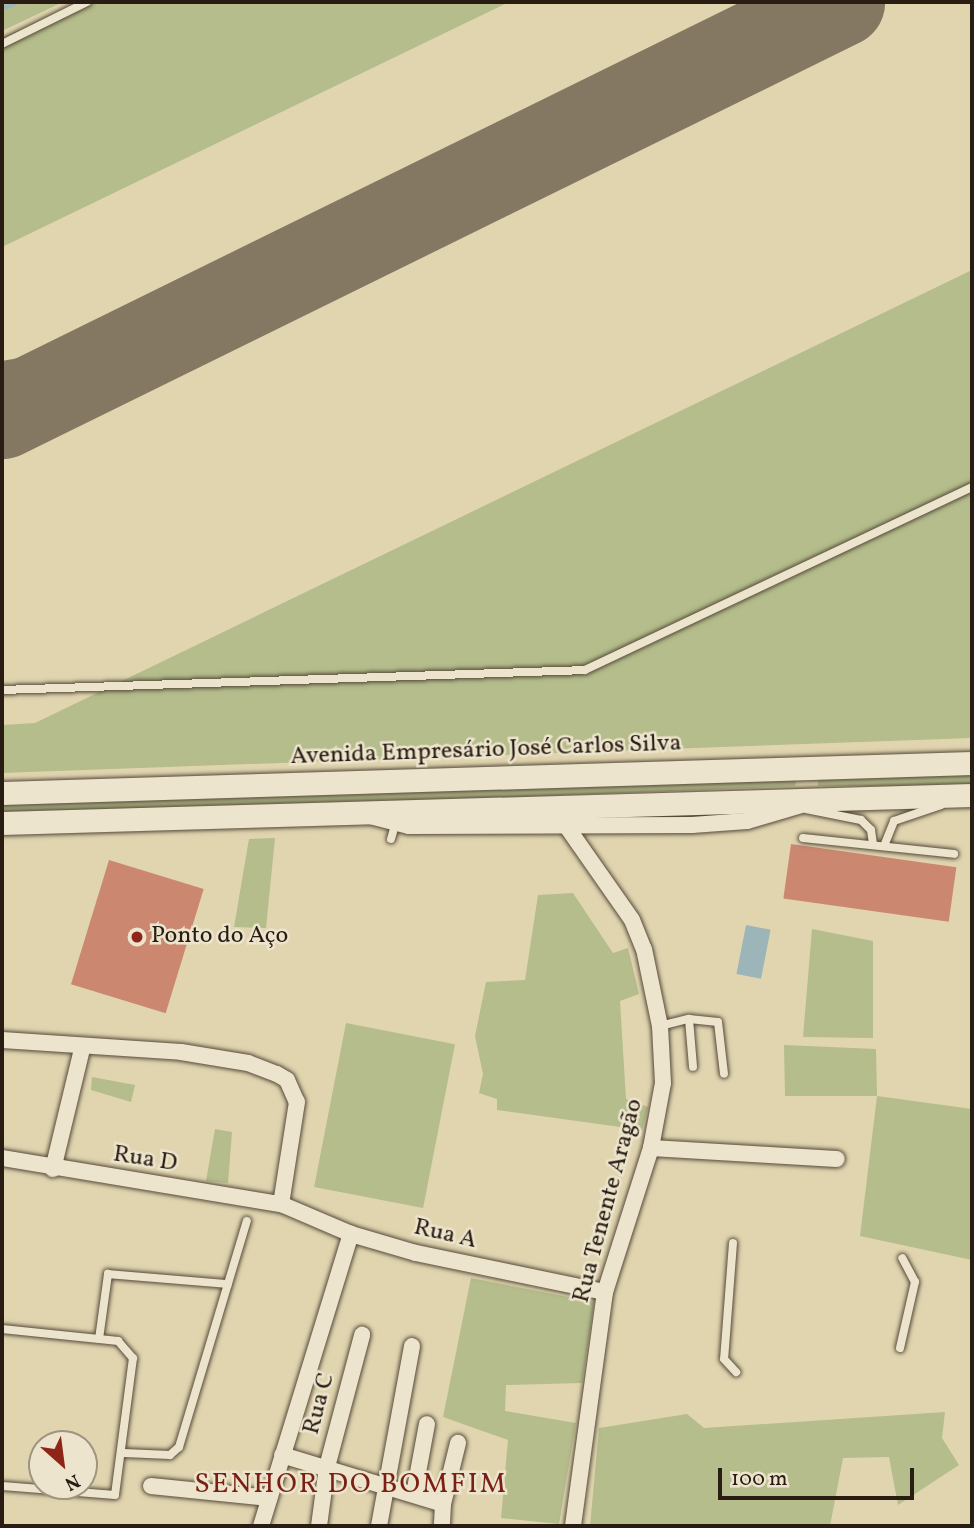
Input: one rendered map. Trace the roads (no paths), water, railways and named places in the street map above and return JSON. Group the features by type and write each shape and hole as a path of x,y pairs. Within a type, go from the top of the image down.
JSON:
{"main road":[{"name":"Avenida Empresário José Carlos Silva","path":"2,793 972,763"},
{"path":"806,802 808,768"},
{"path":"2,823 365,813 649,815 806,802 971,795"}],"street":[{"path":"365,813 393,832 567,827 649,815"},
{"name":"Rua Tenente Aragão","path":"567,827 632,920 644,949 660,1026 663,1083 651,1148 605,1292 573,1526"},
{"path":"2,1040 82,1049 181,1052 248,1063 277,1074 293,1089 297,1102 281,1204"},
{"path":"53,1169 82,1049"},
{"path":"651,1148 837,1159"},
{"name":"Rua D","path":"2,1158 53,1169 281,1204"},
{"name":"Rua A","path":"281,1204 351,1234 605,1292"},
{"path":"261,1526 351,1234"},
{"name":"Rua C","path":"319,1526 327,1467 362,1335"},
{"path":"379,1526 384,1484 412,1346"},
{"path":"414,1494 428,1424"},
{"path":"442,1526 443,1504 458,1443"},
{"path":"282,1455 443,1504"},
{"path":"151,1486 269,1498"}],"lane":[{"path":"2,44 87,2"},
{"path":"2,690 585,670 972,487"},
{"path":"884,846 894,821 971,795"},
{"path":"806,802 861,820 871,830 873,845"},
{"path":"803,838 954,854"},
{"path":"660,1026 689,1018 720,1024 724,1074"},
{"path":"689,1018 694,1067"},
{"path":"124,1453 170,1455 179,1447 247,1221"},
{"path":"733,1243 724,1359 736,1372"},
{"path":"900,1348 915,1282 902,1258"},
{"path":"99,1339 108,1274 228,1284"},
{"path":"2,1329 125,1343 133,1358 119,1490 110,1497 2,1486"}],"water":[{"path":"746,925 771,930 761,979 736,974"}],"waterway":[{"path":"2,9 18,2"}],"place":[{"name":"Ponto do Aço","path":"137,937"}],"district":[{"name":"SENHOR DO BOMFIM","path":"351,1485"}]}
